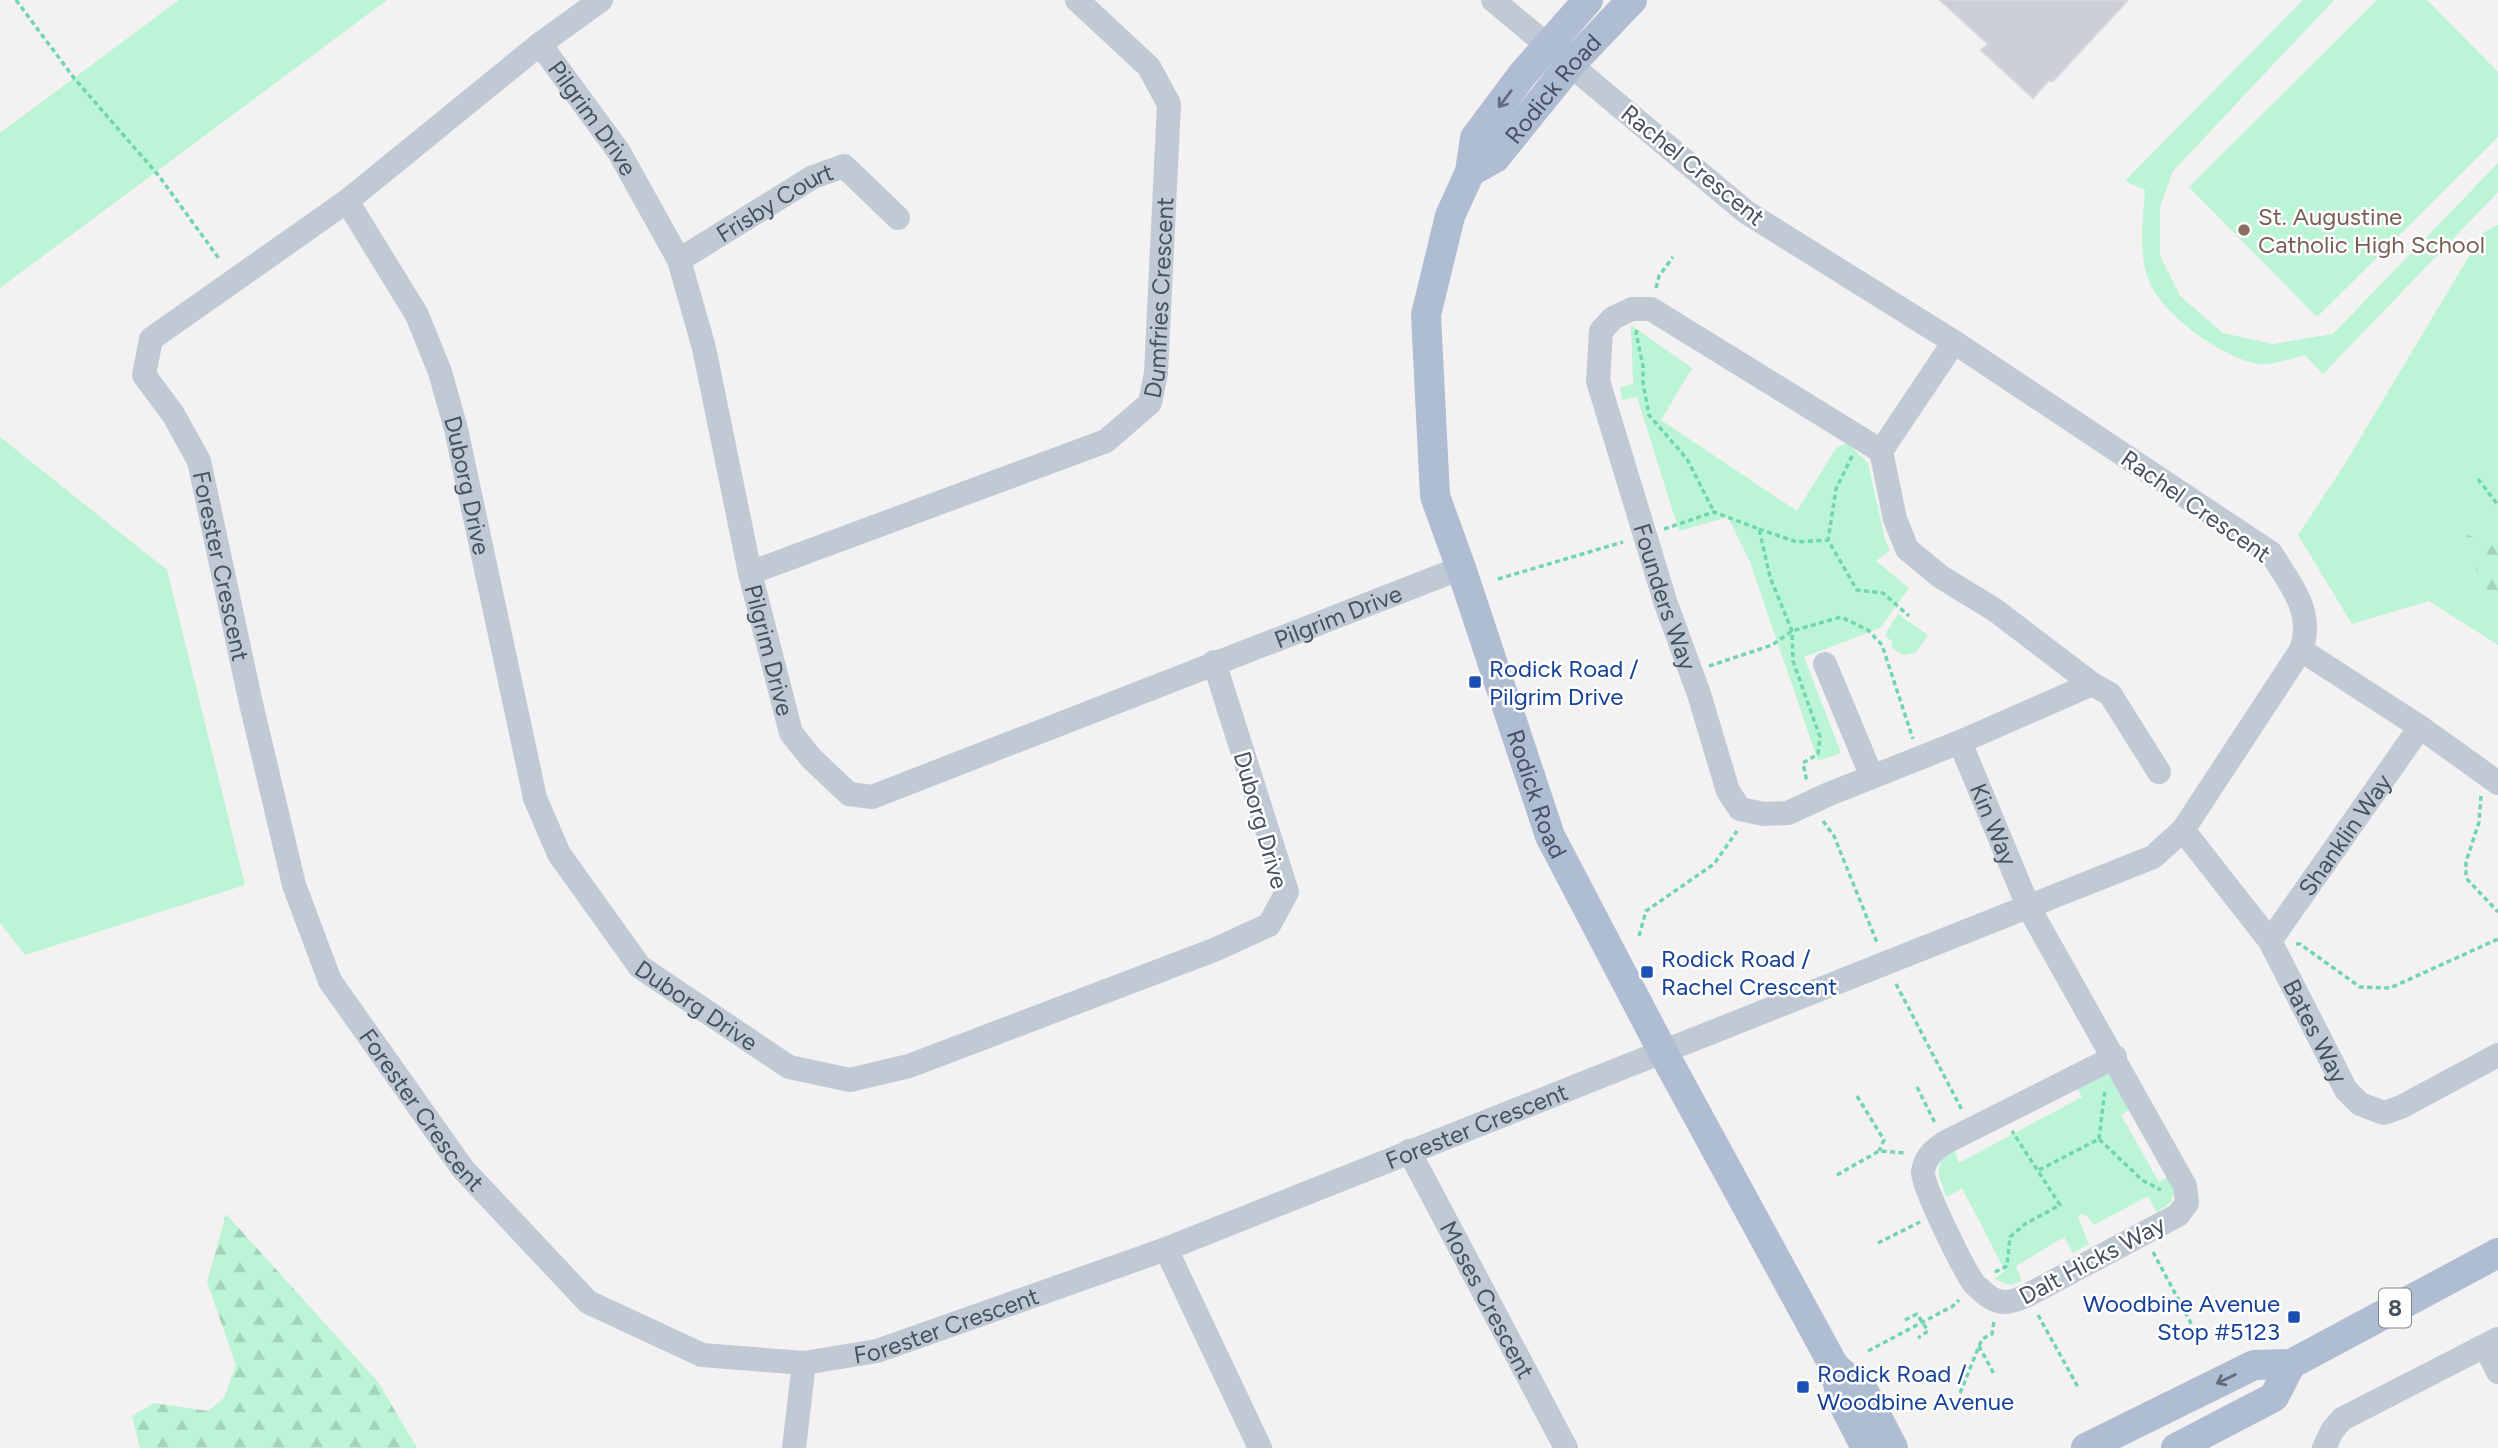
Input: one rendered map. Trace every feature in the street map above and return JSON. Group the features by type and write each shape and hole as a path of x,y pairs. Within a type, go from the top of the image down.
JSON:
{"main road":[{"name":"Rodick Road","path":"1588,0 1559,55 1494,158 1469,172 1450,216 1426,315 1435,496 1550,836 1663,1052 1834,1366 1842,1402 1866,1448"},
{"name":"Rodick Road","path":"1559,55 1632,0"},
{"name":"8","path":"2087,1448 2255,1366 2291,1364 2498,1253"},
{"path":"2176,1448 2274,1397 2291,1364"},
{"name":"Rodick Road","path":"1834,1366 1864,1392 1893,1448"}],"street":[{"name":"Forester Crescent","path":"601,0 540,44 346,201 151,339 144,375 173,414 199,461 250,699 294,885 330,981 463,1169 589,1302 702,1355 804,1363 877,1351 1166,1249 1663,1052"},
{"name":"Dumfries Crescent","path":"750,573 1106,441 1150,404 1156,373 1169,104 1149,67 1077,0"},
{"name":"Rachel Crescent","path":"1493,0 1746,212 1954,342 2271,552 2303,606 2306,635 2301,650 2183,830 2153,857 1663,1052"},
{"name":"Pilgrim Drive","path":"540,44 619,152 679,260 704,348 750,573 790,733 811,758 849,794 872,797 1461,568"},
{"name":"Frisby Court","path":"679,260 813,177 844,166 898,218"},
{"name":"Duborg Drive","path":"346,201 417,315 440,372 456,429 536,798 559,854 640,967 789,1067 850,1080 909,1066 1214,950 1269,925 1287,892 1214,663"},
{"name":"Founders Way","path":"1649,309 1632,309 1613,318 1601,331 1598,381 1666,604 1699,694 1728,791 1740,809 1750,812"},
{"path":"1649,309 1666,317 1873,447 1900,536 1908,549 1941,577 1995,610 2092,684 2110,694 2159,772"},
{"path":"1873,447 1954,342"},
{"path":"2301,650 2420,727 2490,777"},
{"path":"1825,664 1872,777"},
{"path":"1750,812 1788,813 2092,684"},
{"name":"Shanklin Way","path":"2270,941 2420,727"},
{"name":"Kin Way","path":"1960,742 2028,906"},
{"name":"Bates Way","path":"2183,830 2270,941 2346,1090 2360,1104 2384,1113 2401,1107 2498,1055"},
{"name":"Dalt Hicks Way","path":"1937,1148 1922,1174 1929,1197 1974,1284 1998,1301 2012,1303 2028,1295 2178,1215 2187,1203 2185,1185 2111,1059 2028,906"},
{"path":"1937,1148 2111,1059"},
{"name":"Moses Crescent","path":"1409,1151 1566,1448"},
{"path":"1166,1249 1260,1448"},
{"path":"2324,1448 2332,1431 2342,1419 2491,1343 2498,1372"},
{"path":"794,1448 804,1363"}],"path":[{"path":"16,0 74,78 159,176 220,260"},
{"path":"1672,257 1659,276 1649,309 1636,333 1643,366 1648,415 1687,460 1714,512"},
{"path":"1873,447 1850,459 1836,489 1828,540 1857,590 1883,593 1909,616"},
{"path":"2478,479 2498,505"},
{"path":"1759,529 1797,542 1828,540"},
{"path":"1792,631 1793,660 1820,737 1818,754 1803,763 1812,802 1834,836 1885,963 1971,1129"},
{"path":"2490,777 2466,862 2466,878 2498,912"},
{"path":"1639,936 1646,911 1714,864 1750,812"},
{"path":"2270,941 2300,944 2360,987 2390,988 2498,939"},
{"path":"2099,1139 2111,1059"},
{"path":"1838,1175 1879,1151 1937,1148 1917,1087"},
{"path":"1857,1096 1884,1140 1879,1151"},
{"path":"1868,1351 1953,1306 1974,1284 2007,1266 2010,1237 2025,1224 2060,1205 2016,1138 2003,1113"},
{"path":"2039,1170 2099,1139"},
{"path":"2099,1139 2142,1180 2187,1203"},
{"path":"1878,1243 1938,1213"},
{"path":"2143,1233 2193,1327"},
{"path":"2028,1295 2078,1387"},
{"path":"1960,1393 1982,1339 1992,1334 1998,1301"},
{"path":"1905,1320 1917,1314 1923,1322 1928,1332 1918,1338"},
{"path":"1979,1346 1994,1374"}],"green space":[{"path":"179,0 387,0 0,288 0,133"},
{"path":"2303,0 2334,0 2173,171 2160,207 2160,256 2180,296 2223,333 2273,344 2333,334 2498,163 2498,192 2323,374 2305,355 2266,364 2239,358 2208,342 2179,320 2156,294 2143,260 2145,190 2125,181"},
{"path":"2377,0 2427,0 2498,72 2498,137 2317,317 2189,187"},
{"path":"2498,225 2498,645 2429,601 2352,624 2298,535 2343,467 2483,233"},
{"path":"1631,325 1692,368 1661,420 1797,511 1836,448 1847,443 1868,463 1885,540 1890,550 1876,561 1909,588 1880,628 1804,657 1841,753 1818,761 1750,562 1728,517 1679,531 1637,397 1622,400 1620,387 1633,384"},
{"path":"0,437 167,570 245,885 25,955 0,923"},
{"path":"2462,532 2498,548 2498,609 2483,586"},
{"path":"1898,614 1928,635 1915,653 1903,655 1892,648 1892,642 1885,635"},
{"path":"2113,1067 2136,1106 2121,1115 2159,1182 2174,1173 2176,1184 2171,1202 2157,1212 2148,1196 2094,1225 2087,1216 2081,1214 2078,1218 2089,1244 2073,1253 2064,1237 2016,1266 2022,1281 2010,1285 1994,1279 2005,1271 1962,1188 1947,1197 1939,1176 1940,1164 1954,1148 1959,1163 2082,1097 2074,1082"},
{"path":"226,1214 378,1382 417,1448 140,1448 132,1416 154,1403 208,1411 224,1398 236,1365 207,1282"}],"building":[{"path":"1940,0 2128,0 2053,81 2048,81 2033,98 1981,50 1988,44"}],"place":[{"name":"St. Augustine Catholic High School","path":"2244,230"},
{"name":"Rodick Road / Pilgrim Drive","path":"1475,682"},
{"name":"Rodick Road / Rachel Crescent","path":"1647,972"},
{"name":"Woodbine Avenue Stop #5123","path":"2294,1317"},
{"name":"Rodick Road / Woodbine Avenue","path":"1803,1387"}]}
